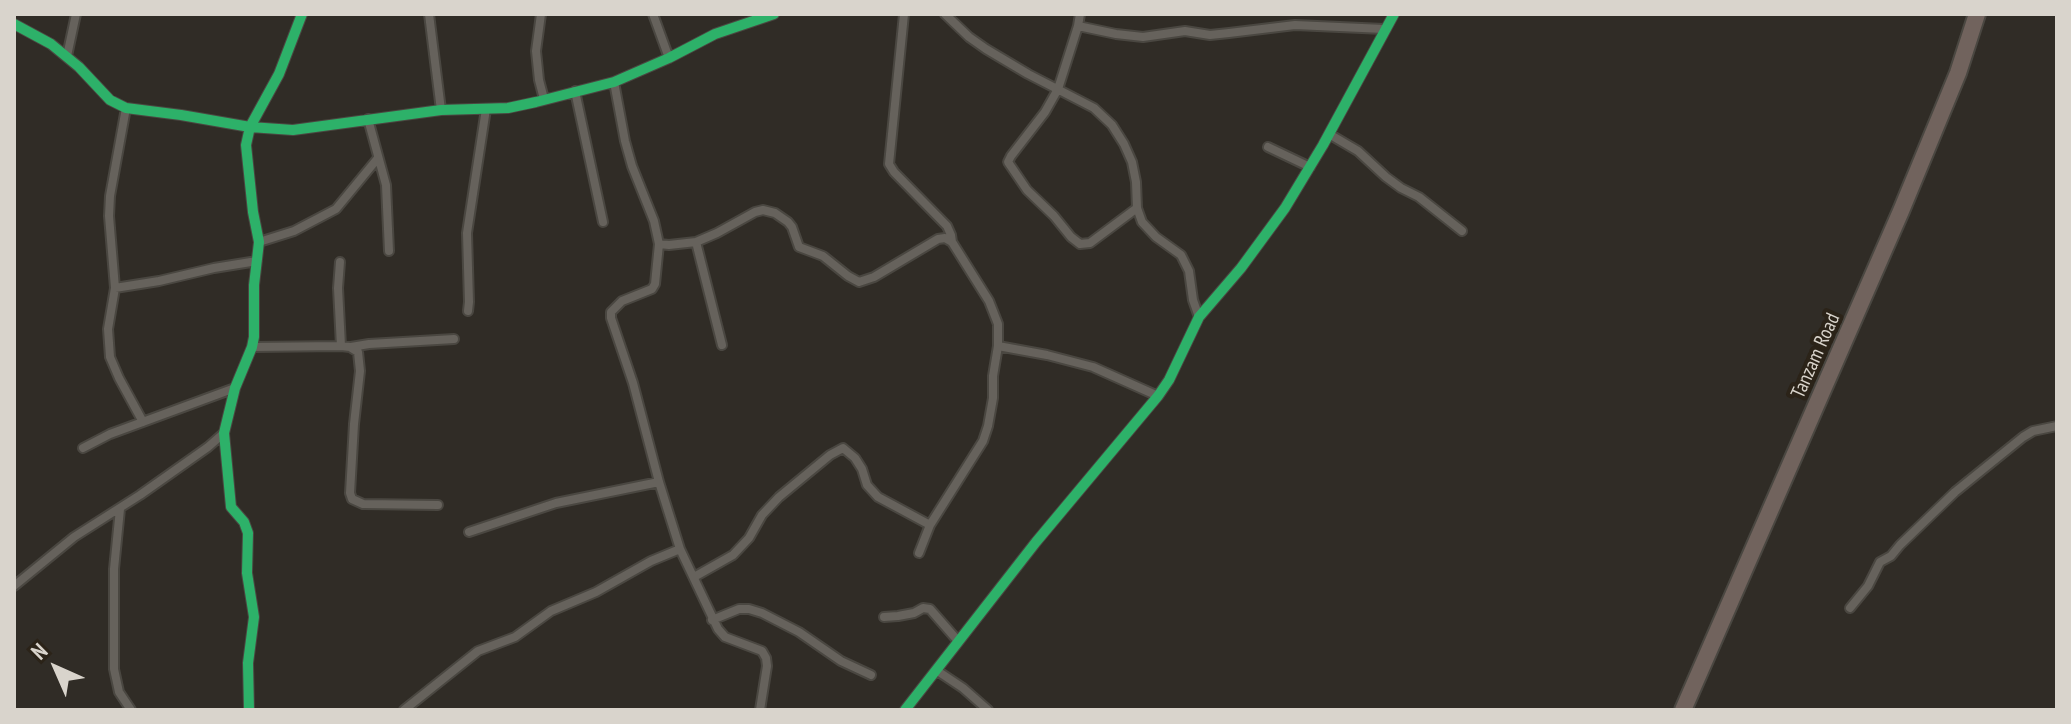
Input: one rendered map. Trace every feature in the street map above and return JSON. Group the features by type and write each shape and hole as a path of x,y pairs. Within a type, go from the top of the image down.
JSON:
{"highway":[{"name":"Tanzam Road","path":"1683,710 1919,169 1958,73 1977,14"}],"street":[{"path":"67,56 76,14"},
{"path":"249,710 248,663 254,617 247,573 248,533 244,522 231,507 224,433 235,388 254,337 254,285 259,242 246,152 250,127 279,74 302,14"},
{"path":"429,14 441,110"},
{"path":"541,14 536,51 544,99"},
{"path":"653,14 669,58"},
{"path":"14,24 51,44 110,100 126,108 250,127 293,130 441,110 508,108 614,82 715,34 774,14"},
{"path":"904,14 889,164 947,226 952,242 998,324 993,398 983,441 930,525 919,553"},
{"path":"945,14 986,49 1104,116 1119,134 1128,153 1142,222 1181,255 1199,317"},
{"path":"1080,14 1058,89 1037,124 1008,162 1027,190 1080,244 1090,243 1137,208"},
{"path":"905,710 1036,542 1158,396 1199,317 1241,268 1285,208 1394,14"},
{"path":"1078,26 1143,37 1185,31 1210,35 1295,25 1384,29"},
{"path":"614,82 625,141 654,221 659,244 652,289 622,301 611,312 611,318 637,394 680,549 712,620 725,637 762,651 766,658 760,710"},
{"path":"575,91 603,222"},
{"path":"126,108 110,196 115,288 108,329 110,357 124,391 143,422"},
{"path":"468,311 467,233 486,109"},
{"path":"368,119 386,185 389,251"},
{"path":"1329,134 1358,151 1393,182 1419,197 1462,231"},
{"path":"1268,147 1310,167"},
{"path":"259,242 294,231 336,209 378,158"},
{"path":"659,244 696,242 763,210 782,218 792,227 799,247 823,256 859,282 874,277 938,239 945,238 952,242"},
{"path":"696,242 722,345"},
{"path":"115,288 257,261"},
{"path":"340,262 338,288 346,347"},
{"path":"252,347 346,347 454,339"},
{"path":"998,346 1093,367 1158,396"},
{"path":"346,347 358,352 360,371 354,424 352,499 363,504 438,505"},
{"path":"83,448 235,388"},
{"path":"1850,608 1868,586 1880,562 1891,556 1955,492 2023,437 2033,431 2057,426"},
{"path":"14,586 74,537 120,509 224,433"},
{"path":"694,577 733,555 779,497 843,448 855,458 867,485 878,497 930,525"},
{"path":"469,532 556,503 659,482"},
{"path":"120,509 114,569 114,669 119,692 131,710"},
{"path":"404,710 472,654 515,637 551,611 680,549"},
{"path":"712,620 739,609 762,613 799,632 841,661 871,675"},
{"path":"884,617 930,609 958,641"},
{"path":"936,670 988,710"}],"cycle path":[{"path":"249,710 248,663 254,617 247,573 248,533 244,522 231,507 224,433 235,388 254,337 254,285 259,242 246,145 250,127 279,74 302,14"},
{"path":"14,24 51,44 79,67 110,100 126,108 250,127 293,130 441,110 508,108 536,102 614,82 715,34 774,14"},
{"path":"905,710 1036,542 1158,396 1199,317 1241,268 1285,208 1394,14"}]}
